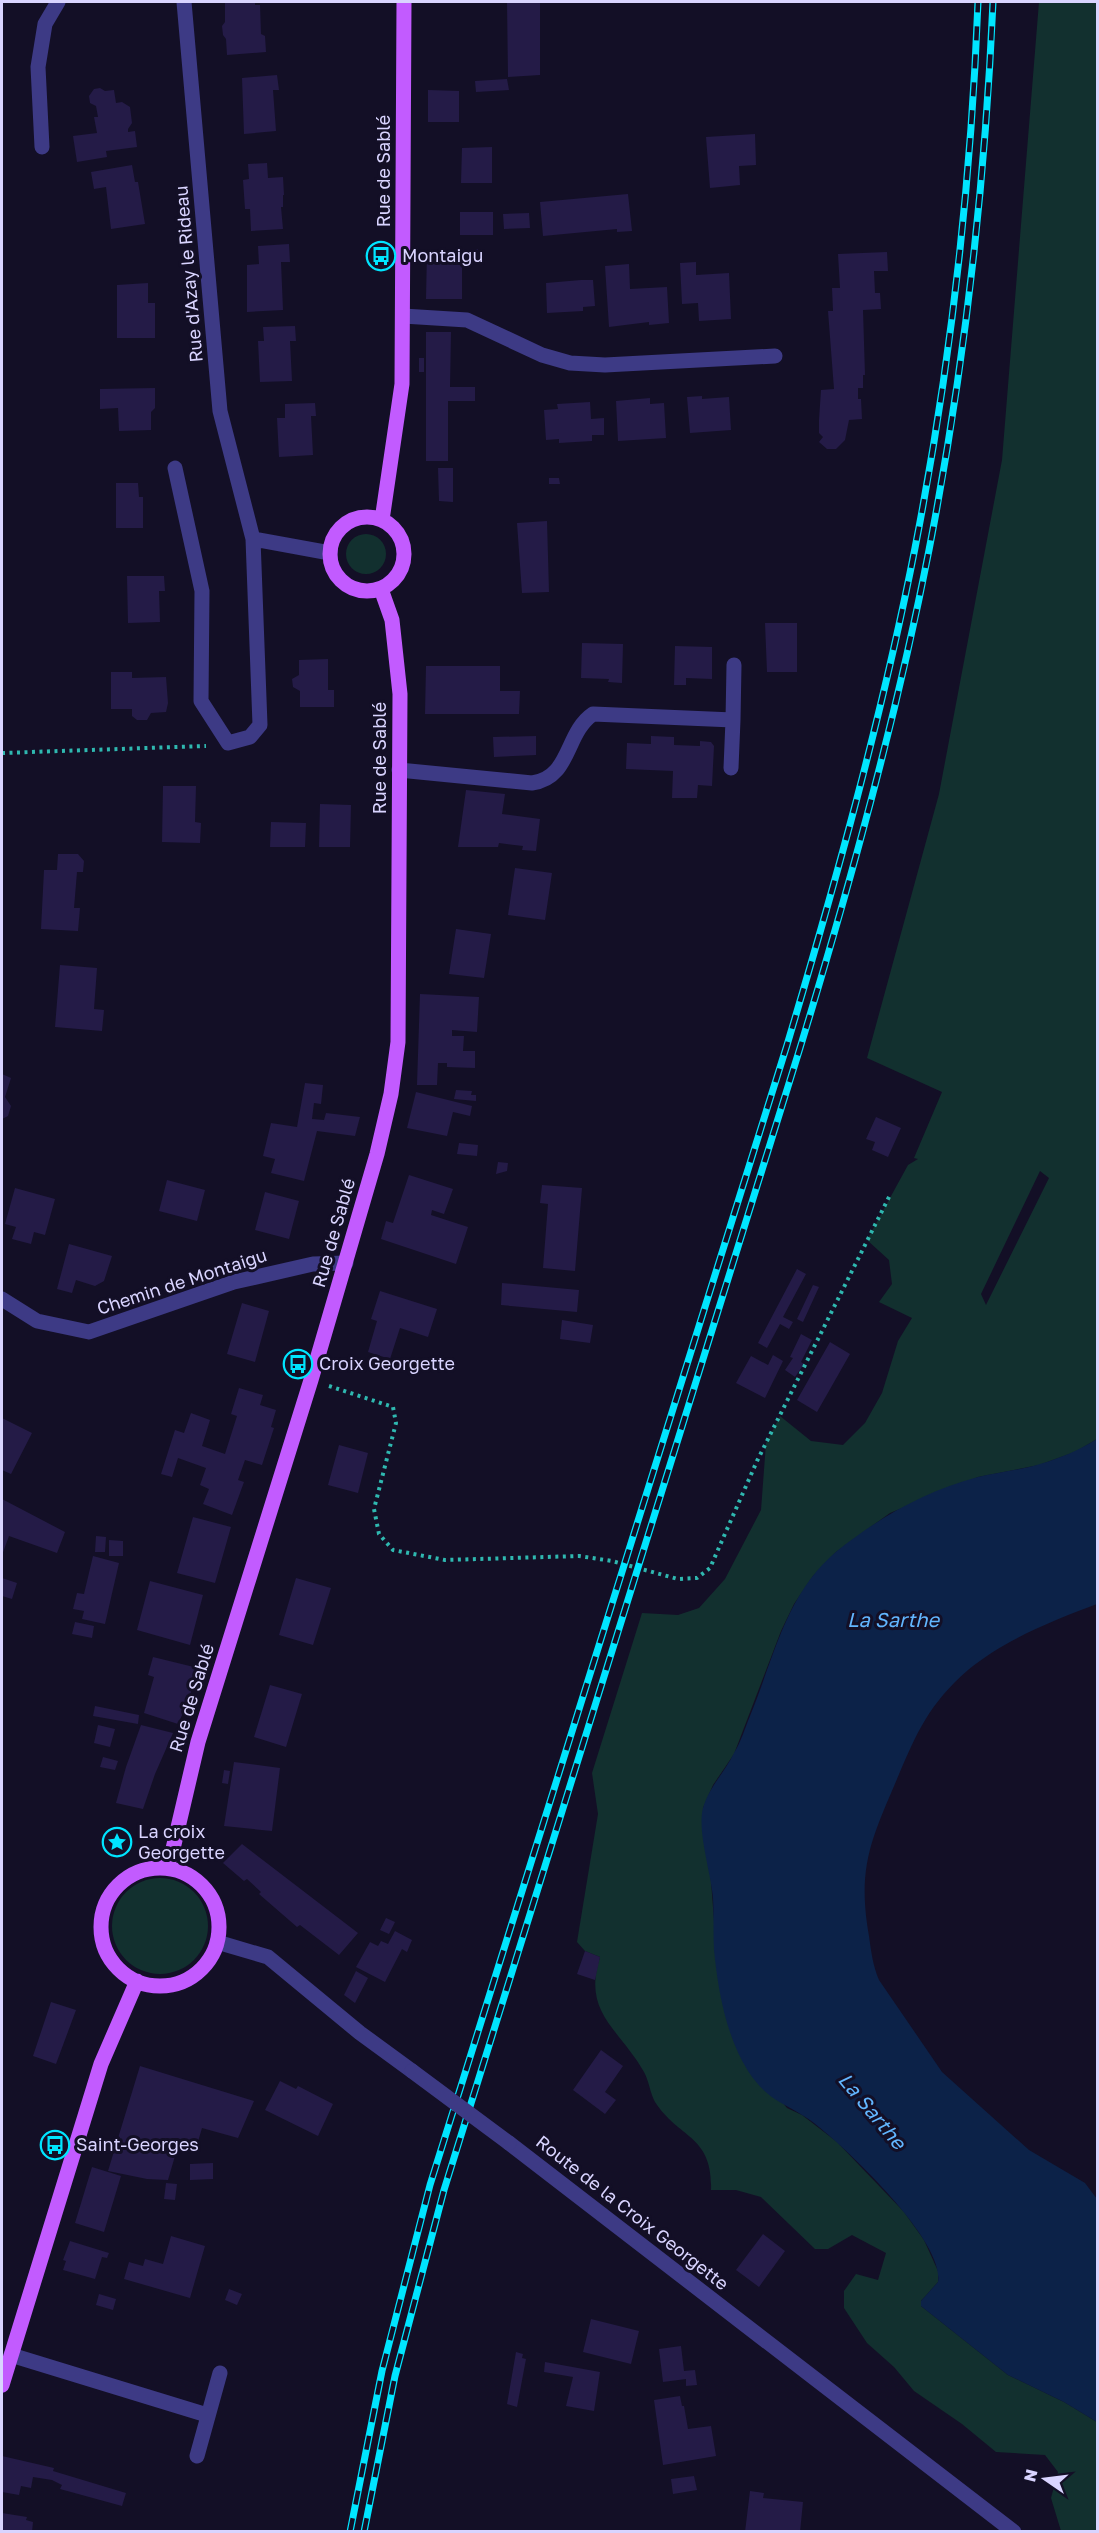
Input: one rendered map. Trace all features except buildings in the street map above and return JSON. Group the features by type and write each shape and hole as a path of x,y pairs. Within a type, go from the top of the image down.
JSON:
{"main road":[{"name":"Rue de Sablé","path":"382,520 402,384 404,2"},
{"path":"370,517 382,520 396,531 404,548 404,561 400,573 392,583 381,589 363,591 345,585 331,565 330,553 338,531 347,523 358,518 370,517"},
{"name":"Rue de Sablé","path":"165,1868 172,1853 198,1742 346,1263 377,1154 391,1094 398,1042 400,694 392,620 381,589"},
{"path":"165,1868 189,1876 208,1893 216,1908 219,1925 217,1942 209,1960 195,1975 176,1984 156,1986 137,1981 122,1971 110,1957 103,1940 102,1922 115,1888 130,1876 147,1869 165,1868"},
{"path":"2,2385 101,2064 137,1981"}],"street":[{"path":"42,147 38,68 45,24 58,2"},
{"name":"Rue d'Azay le Rideau","path":"184,2 220,411 253,538 260,725 250,737 228,743"},
{"path":"403,316 467,320 542,355 570,363 604,366 775,356"},
{"path":"175,468 202,591 201,701 228,743"},
{"path":"253,538 330,553"},
{"path":"731,768 734,665"},
{"path":"399,770 532,783 544,781 555,773 584,720 593,714 733,720"},
{"name":"Chemin de Montaigu","path":"2,1299 37,1322 89,1332 234,1282 313,1264 346,1263"},
{"name":"Route de la Croix Georgette","path":"217,1942 268,1957 360,2033 510,2143 1014,2532"},
{"path":"10,2355 207,2415"},
{"path":"197,2456 220,2373"}],"path":[{"path":"2,753 191,747 228,743"},
{"path":"311,1380 393,1407 396,1423 374,1509 379,1534 393,1550 445,1560 579,1556 612,1561 678,1579 697,1578 710,1568 757,1461 890,1195"}],"green space":[{"path":"1039,2 1097,2 1097,1439 1075,1452 1039,1465 978,1477 890,1513 836,1552 813,1576 794,1604 781,1631 734,1754 713,1785 703,1808 718,1973 727,2018 737,2048 787,2108 802,2115 837,2142 904,2212 924,2240 938,2271 938,2282 921,2301 921,2306 1008,2375 1064,2402 1097,2422 1097,2531 1061,2531 1051,2498 1058,2472 1045,2455 996,2452 962,2424 914,2391 894,2367 867,2343 844,2308 844,2291 856,2274 878,2280 886,2253 852,2235 828,2249 815,2249 761,2197 736,2190 711,2190 710,2172 700,2148 664,2114 655,2102 644,2072 599,2006 596,1976 600,1957 585,1951 577,1942 598,1814 592,1773 642,1613 678,1615 699,1608 725,1579 761,1510 766,1443 780,1416 811,1441 843,1445 865,1423 882,1393 898,1341 912,1318 879,1302 892,1284 889,1260 867,1240 908,1165 918,1159 914,1158 942,1092 867,1058 939,794 1002,460","holes":["1040,1171 1049,1178 986,1305 981,1294"]},
{"path":"366,534 380,540 386,554 380,568 366,574 352,568 346,554 352,540"},
{"path":"160,1878 179,1881 194,1892 205,1907 208,1926 205,1945 194,1960 179,1971 160,1974 141,1971 126,1960 115,1945 112,1926 115,1907 126,1892 141,1881"}],"water":[{"name":"La Sarthe","path":"1097,1439 1097,1604 1047,1624 997,1649 968,1670 943,1695 918,1733 880,1820 869,1855 865,1891 871,1953 879,1980 942,2072 1029,2150 1085,2183 1097,2199 1097,2422 1064,2402 1008,2375 921,2306 921,2301 938,2282 936,2264 926,2243 910,2220 891,2196 829,2135 804,2116 771,2096 748,2071 729,2028 718,1981 714,1950 713,1898 703,1840 702,1817 709,1793 741,1740 793,1606 805,1586 837,1551 887,1516 921,1498 978,1477 1048,1462"}],"railway":[{"path":"350,2532 382,2371 430,2185 787,1045 873,736 915,548 939,413 964,208 978,2"},
{"path":"364,2532 395,2376 444,2190 800,1048 837,925 887,739 929,550 963,346 985,140 993,2"}],"place":[{"name":"Montaigu","path":"381,256"},
{"name":"Croix Georgette","path":"298,1364"},
{"name":"La croix Georgette","path":"117,1842"},
{"name":"Saint-Georges","path":"55,2145"}]}
